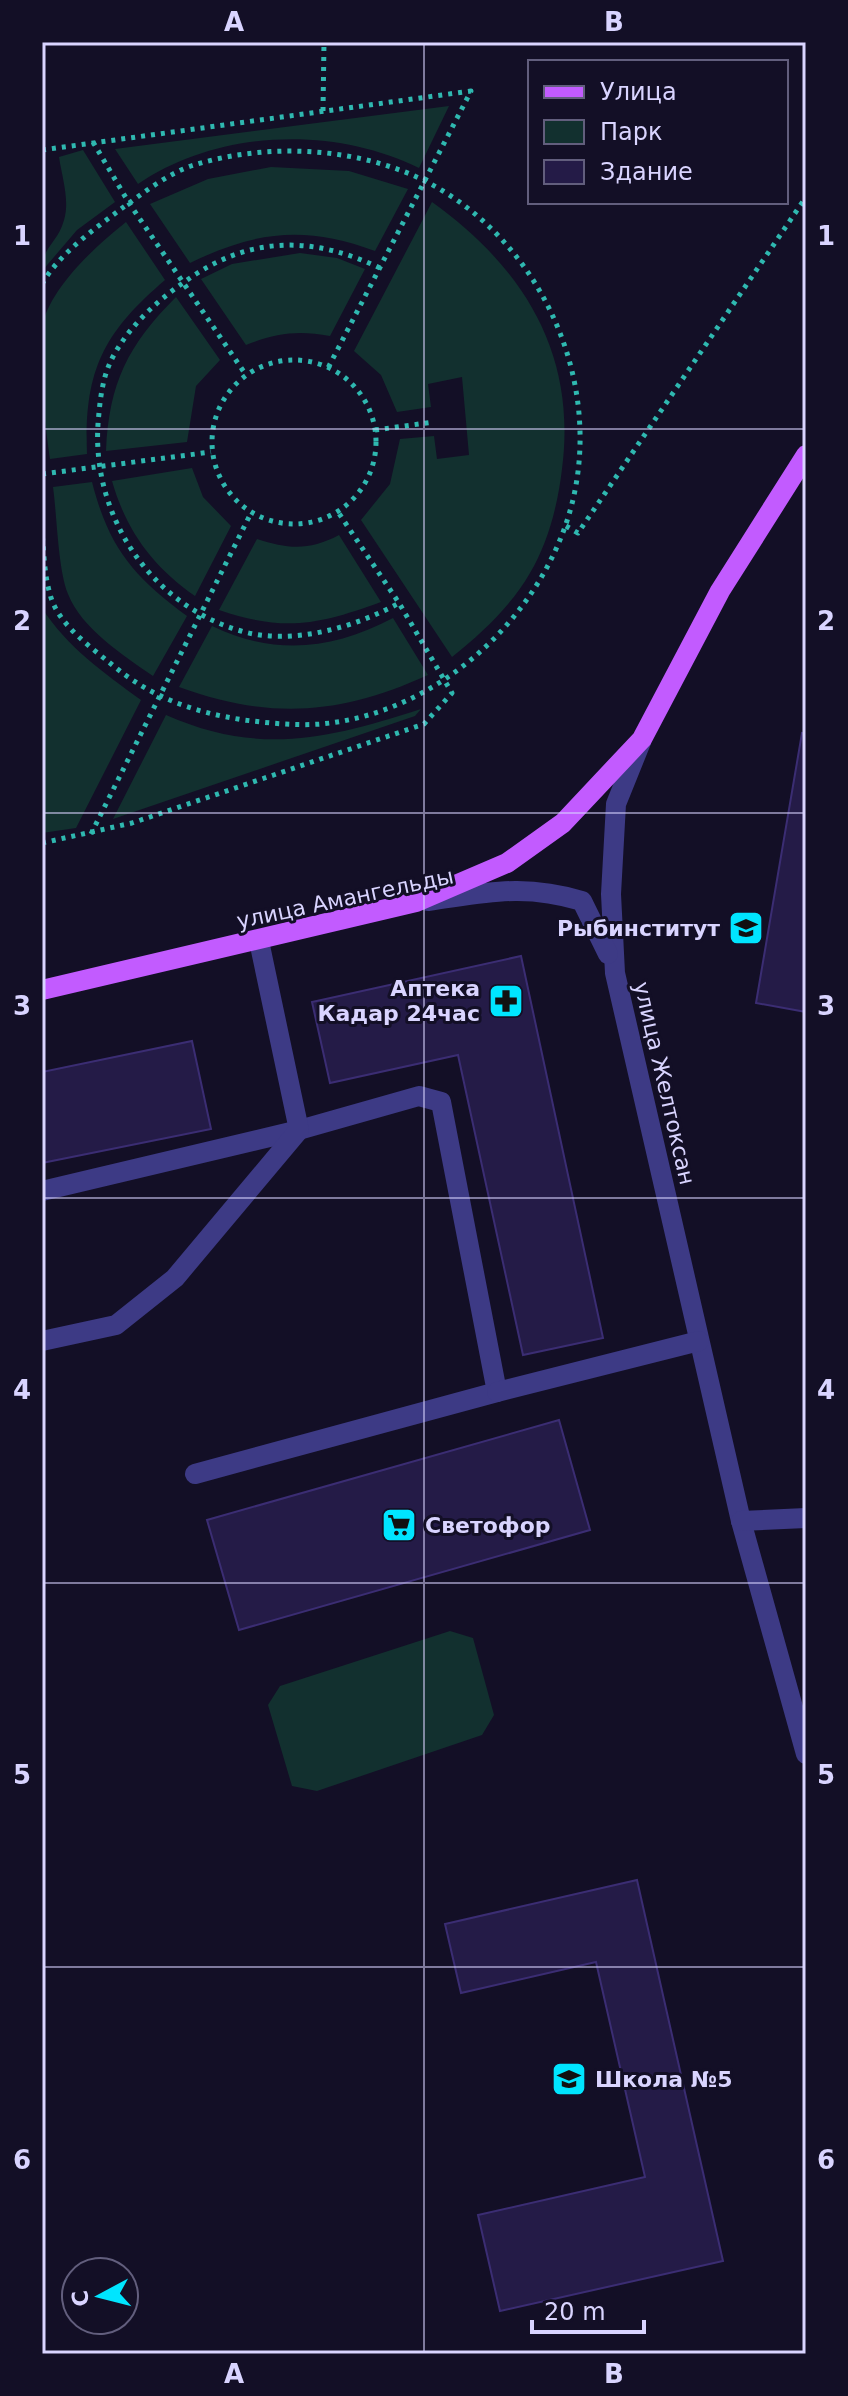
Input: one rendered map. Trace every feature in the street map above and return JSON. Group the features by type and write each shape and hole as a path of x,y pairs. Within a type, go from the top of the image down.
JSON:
{"main road":[{"name":"улица Желтоксан","path":"642,739 720,591 806,455"},
{"path":"416,902 507,863 563,823 642,739"},
{"name":"улица Амангельды","path":"42,990 416,902"}],"street":[{"name":"улица Желтоксан","path":"642,739 616,804 611,894 615,973 741,1521 806,1754"},
{"name":"улица Амангельды","path":"416,902 507,890 547,890 582,901 599,930 615,973"},
{"path":"259,941 299,1130"},
{"path":"42,1191 299,1130 419,1096 441,1102 497,1392"},
{"path":"42,1341 116,1325 175,1278 299,1130"},
{"path":"195,1474 699,1341"},
{"path":"741,1521 806,1518"}],"path":[{"path":"323,111 324,42"},
{"path":"42,150 471,91 328,368"},
{"path":"93,142 129,203 246,375"},
{"path":"42,284 51,268 129,203 191,166 241,156 311,150 387,166 442,190 493,232 540,291 565,344 581,404 576,484 561,544 540,585 490,643 445,679 383,710 323,724 272,724 209,715 159,698 133,682 74,633 50,597 42,532"},
{"path":"566,526 578,533 806,197"},
{"path":"380,268 345,251 313,245 276,245 210,265 183,282 135,324 113,355 100,392 98,467 107,505 127,545 156,581 201,613 242,632 284,634 331,630 375,616 399,603"},
{"path":"289,359 315,362 328,368 359,391 372,415 375,430 372,469 359,494 338,512 313,523 285,525 251,513 235,501 219,478 211,452 213,425 223,400 246,375 263,365 289,359"},
{"path":"375,430 434,422"},
{"path":"42,474 211,452"},
{"path":"42,843 132,823 424,724 452,693 399,603 338,512"},
{"path":"91,834 251,513"}],"green space":[{"path":"449,106 419,168 385,154 350,145 313,140 276,140 239,144 203,153 169,166 138,184 115,149"},
{"path":"83,150 115,202 77,230 42,271 45,256 66,213 59,157"},
{"path":"271,167 349,171 408,189 375,251 326,237 281,235 237,244 190,263 150,204 208,179"},
{"path":"432,202 493,255 518,285 537,317 552,351 561,388 564,427 558,496 547,536 536,561 505,608 452,657 361,520 390,484 400,439 434,436 437,459 469,455 462,377 428,384 431,407 397,412 381,375 354,351"},
{"path":"126,222 165,280 126,318 102,356 89,399 87,454 50,459 40,369 43,322 66,280 89,254"},
{"path":"300,253 337,258 365,269 330,336 287,334 246,345 201,279 232,264"},
{"path":"176,297 220,360 196,386 187,442 106,451 111,405 124,366 145,332"},
{"path":"192,468 203,497 231,526 195,596 166,572 143,546 125,515 112,481"},
{"path":"92,482 106,525 126,559 152,587 187,616 153,676 93,630 74,607 68,594 60,557 53,487"},
{"path":"339,535 381,602 338,616 301,623 263,621 219,610 257,539 298,547 318,544"},
{"path":"42,608 75,647 141,700 76,828 42,833"},
{"path":"393,618 428,675 365,698 335,705 275,708 212,698 179,687 212,626 258,642 303,645 348,637"},
{"path":"421,709 415,716 113,819 166,715 232,736 294,739 355,728"},
{"path":"450,1631 473,1638 494,1715 482,1735 317,1791 292,1786 268,1705 280,1686"}],"building":[{"path":"802,733 806,734 806,1012 756,1003"},
{"path":"521,956 603,1338 523,1355 458,1055 330,1083 312,1002"},
{"path":"192,1041 211,1129 42,1163 42,1072"},
{"name":"Светофор","path":"559,1420 590,1530 239,1630 207,1520"},
{"path":"637,1880 723,2261 500,2311 478,2215 645,2177 596,1962 461,1993 445,1924"}],"place":[{"name":"Рыбинститут","path":"746,928"},
{"name":"Аптека Кадар 24час","path":"506,1001"},
{"name":"Светофор","path":"399,1525"},
{"name":"Школа №5","path":"569,2079"}]}
